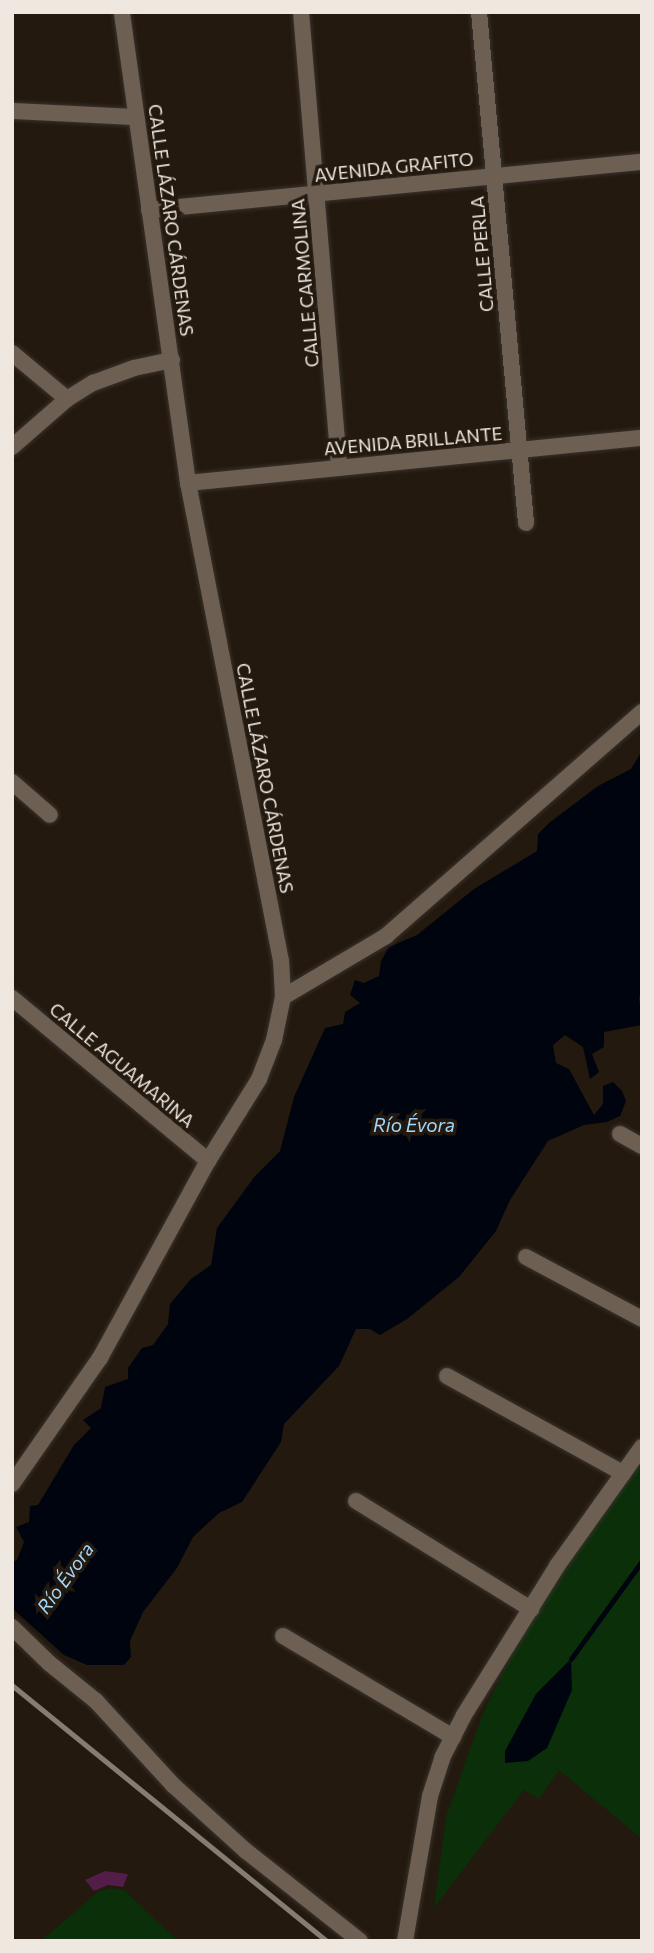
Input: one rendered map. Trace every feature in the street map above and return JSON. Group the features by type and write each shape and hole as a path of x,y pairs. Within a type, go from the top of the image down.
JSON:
{"street":[{"name":"CALLE LÁZARO CÁRDENAS","path":"12,1484 100,1358 208,1161 258,1079 274,1040 282,997 281,961 188,483 122,12"},
{"name":"CALLE CARMOLINA","path":"301,12 339,467"},
{"name":"CALLE PERLA","path":"479,12 526,523"},
{"path":"12,110 136,117"},
{"name":"AVENIDA GRAFITO","path":"149,210 642,162"},
{"path":"12,353 66,399"},
{"path":"12,447 66,399 111,375 172,360"},
{"name":"AVENIDA BRILLANTE","path":"188,483 642,438"},
{"path":"282,997 386,936 642,712"},
{"path":"12,782 50,815"},
{"name":"CALLE AGUAMARINA","path":"12,998 208,1161"},
{"path":"620,1134 642,1146"},
{"path":"526,1257 642,1319"},
{"path":"447,1376 623,1473"},
{"path":"405,1941 430,1796 442,1758 557,1566 642,1447"},
{"path":"356,1501 531,1609"},
{"path":"12,1628 49,1663 96,1701 173,1785 247,1851 360,1941"},
{"path":"283,1636 453,1737"}],"green space":[{"path":"642,1462 642,1839 559,1770 539,1799 524,1790 434,1908 446,1817 483,1713 542,1596"},
{"path":"112,1888 124,1890 178,1941 41,1941 99,1891"}],"water":[{"name":"Río Évora","path":"642,751 642,995 639,997 642,1025 604,1032 604,1047 592,1054 599,1072 590,1079 583,1047 565,1035 553,1045 556,1063 569,1069 594,1115 603,1104 603,1086 613,1082 622,1091 626,1101 620,1116 607,1122 584,1125 548,1141 510,1200 496,1231 459,1277 407,1319 380,1335 370,1329 356,1329 339,1366 284,1424 281,1442 242,1502 219,1513 193,1537 177,1568 143,1612 130,1641 131,1657 124,1665 87,1665 64,1655 12,1608 12,1562 17,1560 24,1542 16,1527 29,1522 30,1506 38,1505 74,1445 91,1428 83,1420 101,1408 105,1387 128,1379 128,1368 142,1348 153,1345 168,1324 170,1304 191,1279 211,1265 217,1228 255,1176 280,1151 294,1097 325,1028 343,1024 345,1012 360,1003 350,995 355,980 364,983 379,976 381,961 389,947 417,935 474,889 537,851 538,834 549,823 598,786 631,769"},
{"path":"571,1659 572,1690 547,1748 528,1761 505,1763 505,1751 536,1694"}],"building":[{"path":"105,1871 128,1874 123,1887 108,1885 94,1891 85,1880"}],"waterway":[{"path":"571,1659 642,1561"}],"railway":[{"path":"12,1685 327,1941"}]}
